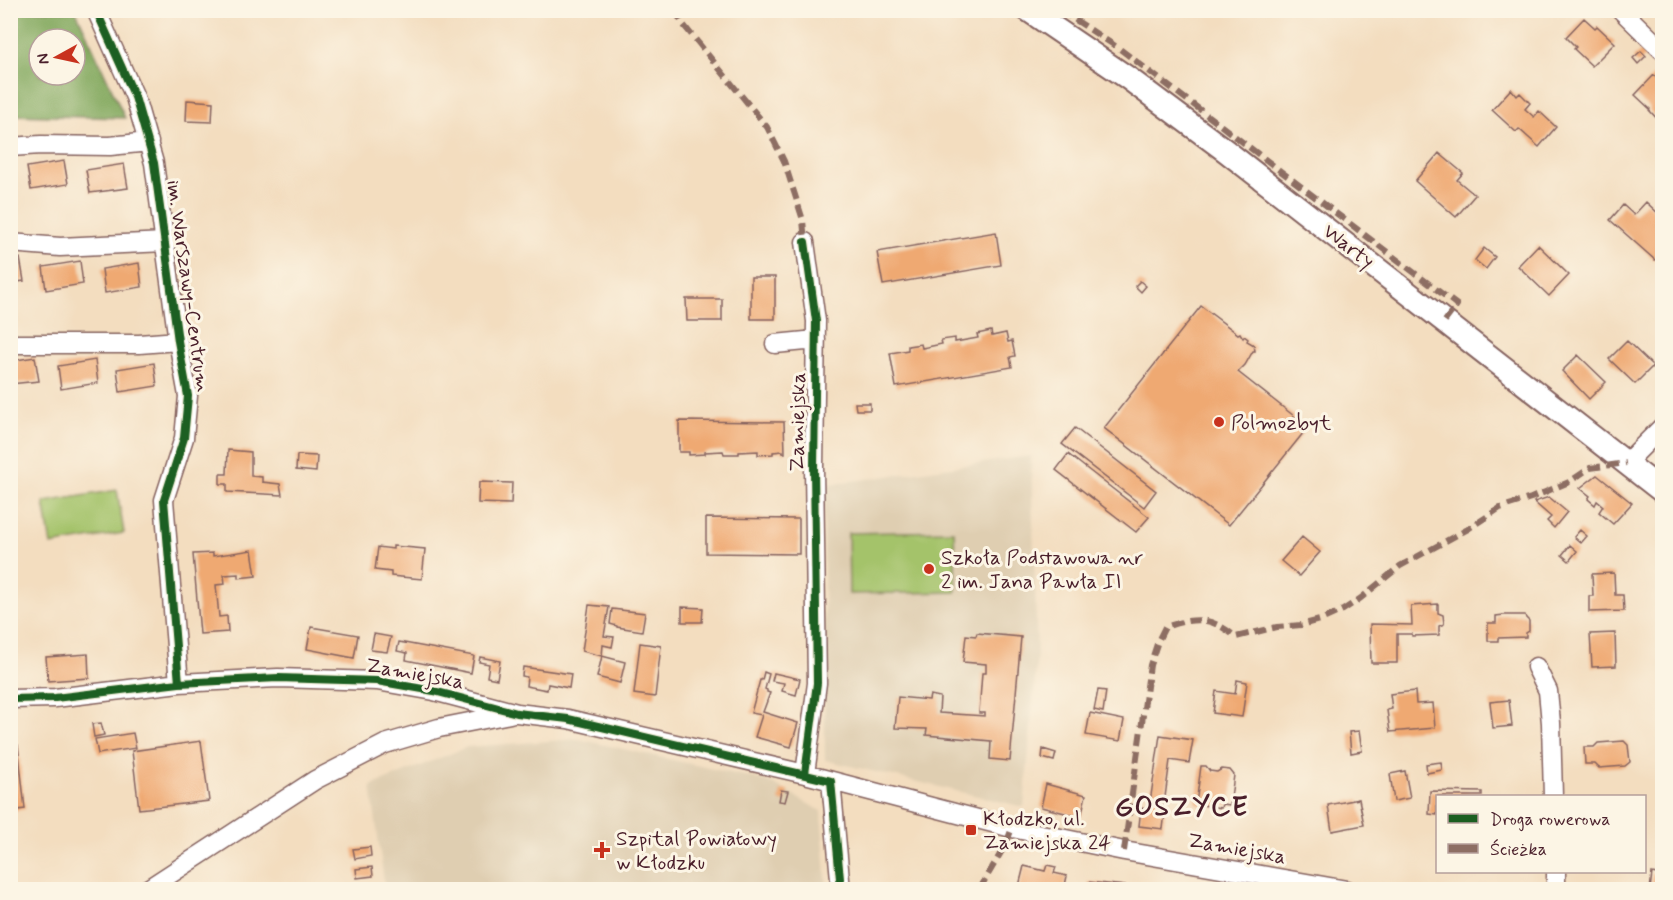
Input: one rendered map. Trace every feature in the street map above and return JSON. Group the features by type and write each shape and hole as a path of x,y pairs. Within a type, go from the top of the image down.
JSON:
{"main road":[{"name":"Warty","path":"1028,10 1128,78 1227,151 1662,491"}],"street":[{"name":"im. Warszawy-Centrum","path":"96,10 135,97 149,142 188,396 184,438 164,500 179,683"},
{"path":"1621,10 1662,50"},
{"path":"10,147 110,146 149,142"},
{"name":"im. Warszawy-Centrum","path":"10,243 60,247 165,242"},
{"name":"Zamiejska","path":"805,242 816,330 814,468 817,683 805,774"},
{"path":"775,344 816,330"},
{"name":"im. Warszawy-Centrum","path":"10,344 139,344 178,341"},
{"path":"1626,463 1662,427"},
{"path":"1536,667 1548,691 1553,795"},
{"name":"Zamiejska","path":"10,699 55,698 179,683 278,678 377,681 434,691 517,713 568,719 805,774 1012,828 1124,851 1347,890"},
{"path":"434,691 442,701 443,714 439,728"},
{"path":"146,890 315,780 385,744 473,720 517,713"},
{"path":"831,781 841,890"},
{"path":"1556,873 1556,890"}],"shaded area":[{"name":"Szkoła Podstawowa nr 2 im. Jana Pawła II","path":"1031,456 1037,654 1024,807 825,760 824,485"},
{"name":"Szpital Powiatowy w Kłodzku","path":"578,739 767,781 821,811 827,889 385,889 371,786 467,747"}],"green space":[{"path":"11,10 76,11 83,27 27,27 27,87 87,87 87,35 125,118 11,115"},
{"path":"117,490 124,533 51,545 44,502"},
{"path":"954,531 956,592 849,594 848,533"}],"building":[{"path":"1584,18 1595,28 1597,26 1615,43 1592,66 1574,49 1576,47 1566,37"},
{"path":"1641,51 1646,56 1638,64 1633,58"},
{"path":"1654,75 1662,83 1662,124 1635,95"},
{"path":"1511,89 1517,96 1520,93 1530,103 1525,109 1534,117 1539,111 1556,127 1539,147 1519,129 1516,132 1492,110"},
{"path":"187,100 213,102 212,122 186,121"},
{"path":"1439,153 1463,173 1457,180 1475,195 1456,217 1415,181"},
{"path":"64,161 68,184 31,190 27,167"},
{"path":"124,164 128,188 90,193 86,170"},
{"path":"1646,202 1662,217 1659,222 1662,226 1662,254 1655,260 1610,220 1623,205 1634,215"},
{"path":"996,232 1001,265 883,285 877,252"},
{"path":"1538,245 1569,275 1549,296 1518,266"},
{"path":"1484,248 1495,257 1486,269 1475,260"},
{"path":"20,258 24,281 10,283 10,259"},
{"path":"80,261 83,284 46,290 43,267"},
{"path":"139,263 142,287 105,293 102,269"},
{"path":"751,277 775,277 775,319 751,319"},
{"path":"1140,281 1146,286 1141,292 1135,286"},
{"path":"686,299 722,299 722,321 687,321"},
{"path":"1201,306 1254,345 1255,351 1238,372 1308,427 1229,525 1104,428"},
{"path":"991,331 992,336 1006,333 1008,342 1012,341 1015,356 1010,357 1012,367 896,387 890,353 908,350 908,346 921,344 922,348 942,344 941,340 955,338 955,342 978,338 977,334"},
{"path":"1627,341 1653,366 1635,384 1609,359"},
{"path":"1578,355 1606,382 1589,399 1562,371"},
{"path":"35,357 39,381 10,384 10,361"},
{"path":"95,360 98,383 61,389 58,366"},
{"path":"154,363 157,386 120,392 117,369"},
{"path":"855,403 870,403 870,410 856,410"},
{"path":"679,421 784,422 785,453 783,451 758,455 758,451 724,454 723,451 689,455 689,452 679,452"},
{"path":"1075,428 1156,491 1144,507 1062,444"},
{"path":"228,450 251,452 251,476 262,477 262,482 280,484 282,495 227,492 227,484 220,484 220,474 227,474"},
{"path":"1068,454 1149,517 1136,532 1056,470"},
{"path":"297,455 317,456 316,472 296,470"},
{"path":"1597,475 1632,503 1613,524 1599,512 1603,506 1597,501 1595,505 1588,499 1590,496 1580,488"},
{"path":"479,482 512,483 511,504 478,503"},
{"path":"1549,497 1567,512 1554,528 1547,521 1551,517 1534,502"},
{"path":"706,518 799,519 799,554 706,553"},
{"path":"1580,530 1587,536 1581,543 1574,537"},
{"path":"1302,537 1320,552 1299,576 1281,561"},
{"path":"1570,545 1577,551 1569,561 1562,555"},
{"path":"393,546 425,549 422,579 391,576 391,572 375,570 378,547 393,549"},
{"path":"252,550 256,576 238,578 238,574 224,575 225,584 216,585 219,617 227,616 228,632 200,634 193,554 213,553 213,556"},
{"path":"1614,573 1615,595 1623,595 1624,611 1589,612 1589,596 1593,596 1592,574"},
{"path":"1438,604 1438,613 1443,615 1444,624 1439,626 1439,635 1397,634 1397,663 1371,663 1370,624 1412,625 1411,606"},
{"path":"589,605 609,607 604,636 614,637 612,647 603,645 602,656 582,651"},
{"path":"682,607 703,608 702,622 682,622"},
{"path":"612,609 645,613 642,631 610,624"},
{"path":"1525,615 1529,621 1529,631 1526,637 1498,638 1498,641 1488,641 1488,623 1496,623 1496,616"},
{"path":"311,627 358,635 354,658 307,649"},
{"path":"977,633 1021,637 1010,761 990,759 991,741 926,735 927,729 895,728 898,697 929,700 930,695 940,697 939,713 985,716 985,713 979,713 982,673 986,673 986,664 963,662 966,635 976,636"},
{"path":"1615,633 1616,666 1592,667 1590,634"},
{"path":"374,634 391,637 387,652 371,650"},
{"path":"399,642 474,656 471,673 406,660 407,653 397,651"},
{"path":"640,643 661,646 655,697 634,694"},
{"path":"88,654 89,678 48,681 46,657"},
{"path":"602,656 625,662 620,683 597,677"},
{"path":"480,657 500,661 497,679 487,677 489,664 479,662"},
{"path":"523,667 571,674 569,688 548,684 547,690 526,686 527,677 522,676"},
{"path":"764,672 769,674 765,689 770,693 763,712 798,723 791,747 755,737 762,715 751,713"},
{"path":"774,673 800,679 796,695 782,691 784,683 772,681"},
{"path":"1237,680 1247,682 1242,717 1213,713 1216,691 1235,694"},
{"path":"1098,690 1106,691 1103,712 1094,710"},
{"path":"1415,691 1416,704 1433,703 1435,728 1390,732 1387,710 1392,709 1390,694"},
{"path":"1509,700 1512,726 1493,728 1490,702"},
{"path":"1090,713 1124,720 1120,741 1086,735"},
{"path":"101,723 104,735 94,737 92,724"},
{"path":"1359,731 1362,751 1351,753 1349,732"},
{"path":"133,733 136,748 98,754 95,739"},
{"path":"1160,735 1193,740 1189,763 1170,760 1163,829 1139,826 1141,808 1149,809"},
{"path":"201,741 209,801 139,809 132,751"},
{"path":"1624,741 1628,745 1630,762 1625,766 1599,768 1595,764 1585,764 1584,747 1594,747 1598,743"},
{"path":"10,745 18,745 25,809 10,811"},
{"path":"1043,749 1056,753 1054,761 1042,758"},
{"path":"1441,762 1442,770 1427,773 1426,764"},
{"path":"1201,766 1217,772 1222,769 1230,770 1234,775 1230,805 1222,804 1221,808 1196,804"},
{"path":"1405,771 1410,798 1394,801 1390,774"},
{"path":"1046,784 1086,795 1081,817 1041,807"},
{"path":"781,790 788,791 785,802 779,801"},
{"path":"1430,791 1482,792 1482,795 1436,795 1436,815 1429,814"},
{"path":"1359,799 1364,825 1332,831 1328,805"},
{"path":"370,847 371,856 355,859 353,849"},
{"path":"1047,865 1056,867 1054,873 1067,876 1064,890 1029,888 1018,890 1024,866 1045,871"},
{"path":"372,867 373,876 357,878 356,869"},
{"path":"1652,873 1662,875 1662,890 1650,890"},
{"path":"1089,882 1125,886 1124,890 1088,890"},
{"path":"1231,884 1257,888 1257,890 1230,890"}],"marked path":[{"path":"675,10 682,23 767,127 784,161 803,220 805,242"},
{"path":"1060,10 1120,49 1457,305 1445,321"},
{"path":"1124,851 1150,665 1165,627 1186,621 1202,620 1218,625 1236,637 1323,619 1361,598 1400,566 1468,529 1500,508 1569,482 1590,468 1626,463"},
{"path":"979,890 1006,844 1012,828"}],"cycle path":[{"path":"96,10 135,97 154,163 178,341 188,396 184,438 164,500 179,683"},
{"path":"805,242 816,321 814,468 817,683 805,774"},
{"path":"10,699 55,698 179,683 278,678 377,681 434,691 517,713 568,719 831,781 841,890"}],"place":[{"name":"Polmozbyt","path":"1219,422"},
{"name":"Szkoła Podstawowa nr 2 im. Jana Pawła II","path":"929,569"},
{"name":"Kłodzko, ul. Zamiejska 24","path":"971,830"},
{"name":"Szpital Powiatowy w Kłodzku","path":"602,850"}],"district":[{"name":"GOSZYCE","path":"1182,806"}]}
